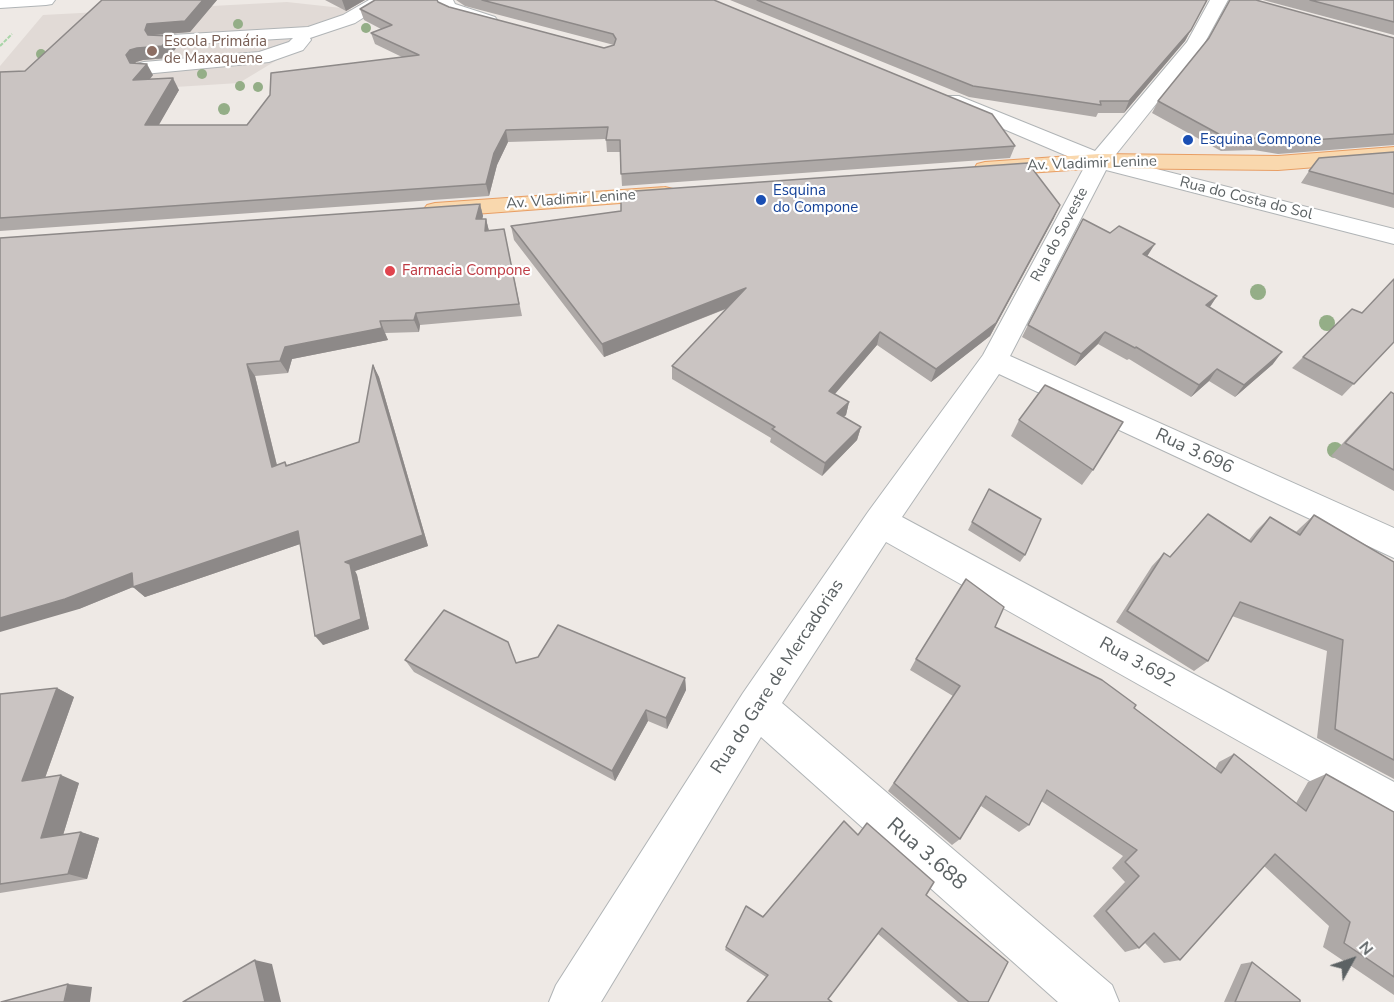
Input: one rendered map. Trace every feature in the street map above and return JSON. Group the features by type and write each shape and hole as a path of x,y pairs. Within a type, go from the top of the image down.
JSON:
{"main road":[{"name":"Av. Vladimir Lenine","path":"959,171 1099,161 1278,163 1394,154"},
{"name":"Av. Vladimir Lenine","path":"417,211 691,192"}],"street":[{"path":"7,2 46,0"},
{"path":"162,40 310,32 349,19 382,0"},
{"path":"444,0 449,8 506,25"},
{"name":"Rua do Soveste","path":"994,360 1099,161 1195,44 1220,0"},
{"path":"144,68 262,58 296,46 310,32"},
{"name":"Rua do Costa do Sol","path":"936,94 1099,161 1394,237"},
{"name":"Rua do Gare de Mercadorias","path":"573,1002 757,707 880,522 994,360"},
{"name":"Rua 3.696","path":"994,360 1394,544"},
{"name":"Rua 3.692","path":"880,522 1394,805"},
{"name":"Rua 3.688","path":"757,707 1095,1002"}],"shaded area":[{"name":"Escola Primária de Maxaquene","path":"287,2 360,10 239,83 0,98 0,66 43,15"}],"building":[{"path":"102,0 203,0 185,21 147,24 145,30 148,35 171,36 162,46 137,48 130,50 126,55 130,63 147,64 133,80 173,78 145,125 247,125 270,95 271,73 419,55 371,33 392,25 360,9 375,0 437,0 449,7 604,48 614,45 616,39 613,34 482,0 714,0 992,114 1015,146 621,174 620,140 606,140 608,127 506,130 494,153 486,184 0,218 0,72 25,71"},
{"path":"757,0 1207,0 1191,30 1129,101 1100,101 1101,105 973,86"},
{"path":"1230,0 1256,0 1394,38 1394,134 1286,142 1261,138 1228,139 1158,101 1209,38"},
{"path":"1310,0 1394,0 1394,22"},
{"path":"1394,152 1394,194 1309,171 1319,158"},
{"path":"1028,163 1060,205 996,323 936,369 880,332 829,391 849,402 837,413 861,427 825,463 772,429 775,427 672,366 746,288 602,344 511,226 621,211 621,192"},
{"path":"480,204 476,219 486,219 485,231 504,229 519,304 416,313 414,320 380,321 382,328 285,347 280,361 247,364 272,467 285,462 286,466 359,442 373,365 423,535 345,562 350,564 361,619 315,636 298,531 133,587 132,573 65,599 0,618 0,238"},
{"path":"1083,219 1110,233 1119,226 1155,244 1143,254 1217,296 1206,305 1282,352 1244,385 1217,369 1199,385 1136,347 1105,332 1081,354 1028,325"},
{"path":"1394,279 1394,342 1354,384 1303,357 1352,309 1362,313"},
{"path":"1045,385 1123,422 1093,470 1019,420"},
{"path":"1391,392 1394,394 1394,470 1345,443"},
{"path":"989,489 1041,519 1025,555 972,522"},
{"path":"1208,514 1251,542 1270,517 1300,535 1314,515 1394,562 1394,760 1335,729 1343,640 1240,602 1208,661 1127,611 1164,553 1170,557"},
{"path":"966,579 1004,607 995,627 1102,680 1136,705 1134,708 1221,773 1234,754 1306,811 1326,774 1394,812 1394,977 1344,943 1350,922 1275,854 1180,960 1154,933 1139,948 1106,911 1139,876 1125,862 1137,850 1047,790 1029,825 986,796 960,839 894,783 960,686 916,659"},
{"path":"444,610 508,642 516,663 538,657 558,625 685,678 666,718 646,710 612,771 405,660"},
{"path":"57,688 22,781 61,775 41,838 81,832 68,874 0,884 0,694"},
{"path":"844,821 858,835 867,823 934,882 926,895 1008,962 988,1002 969,1002 882,928 828,999 832,1002 747,1002 768,975 726,947 746,906 763,917"},
{"path":"255,960 265,1002 183,1002"},
{"path":"1252,962 1300,1000 1300,1002 1235,1002"},
{"path":"68,984 64,1002 1,1002"}],"place":[{"name":"Escola Primária de Maxaquene","path":"152,51"},
{"name":"Esquina Compone","path":"1188,140"},
{"name":"Esquina do Compone","path":"761,200"},
{"name":"Farmacia Compone","path":"390,271"}]}
